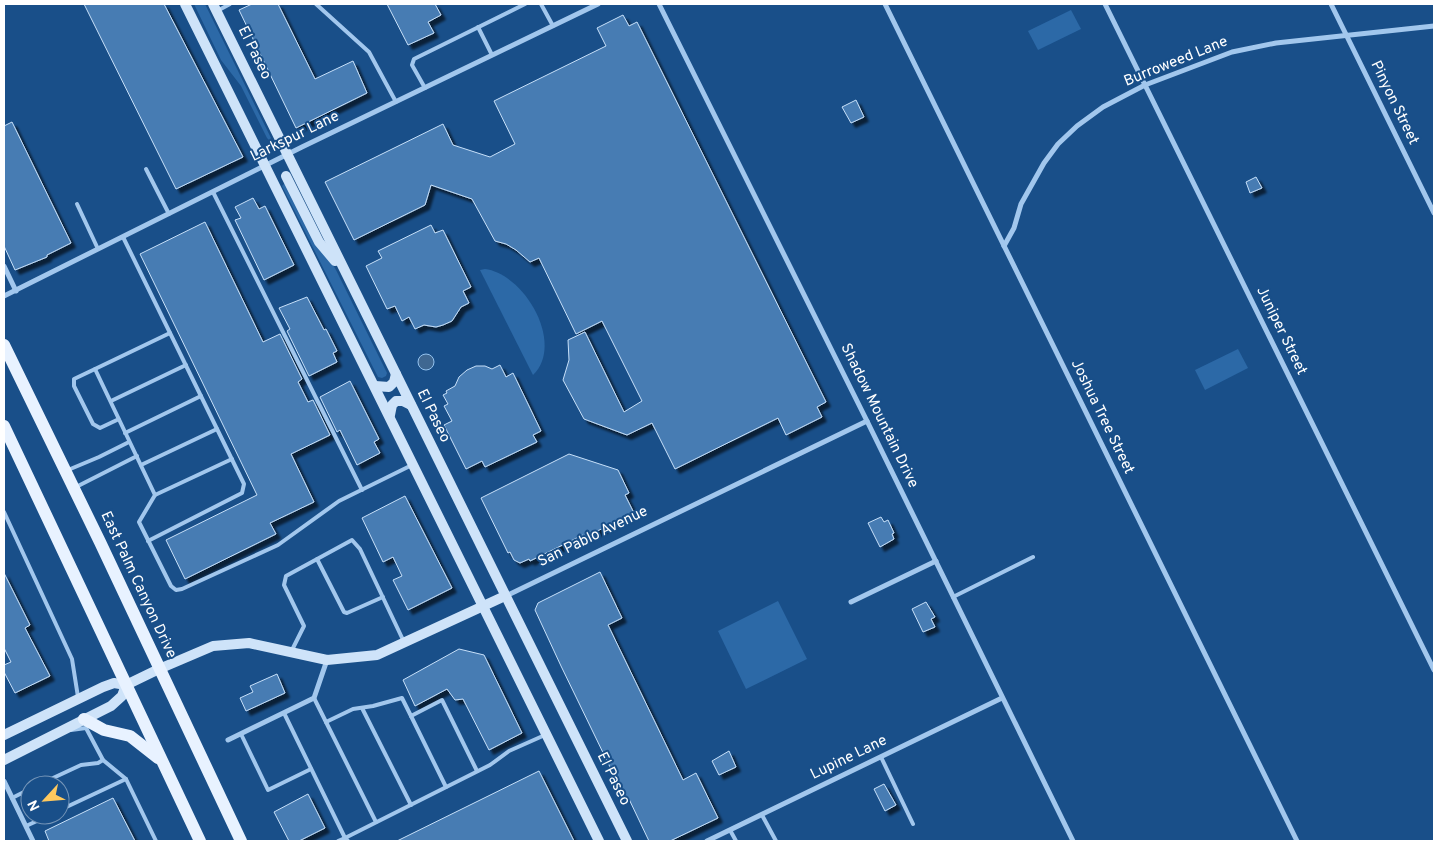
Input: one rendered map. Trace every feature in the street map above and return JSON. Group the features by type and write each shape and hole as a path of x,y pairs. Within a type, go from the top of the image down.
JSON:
{"main road":[{"name":"East Palm Canyon Drive","path":"4,344 66,470 241,841"},
{"path":"4,426 200,841"},
{"path":"84,719 104,730 130,736 161,760"}],"street":[{"path":"185,4 390,415 599,841"},
{"name":"Larkspur Lane","path":"4,296 287,155 598,4"},
{"name":"Shadow Mountain Drive","path":"659,4 868,421 1073,841"},
{"name":"Joshua Tree Street","path":"885,4 1297,841"},
{"name":"Juniper Street","path":"1105,4 1434,670"},
{"name":"Pinyon Street","path":"1331,4 1434,213"},
{"name":"El Paseo","path":"215,7 505,596 628,841"},
{"name":"Burroweed Lane","path":"1004,246 1014,228 1021,204 1044,163 1058,144 1077,126 1103,107 1145,85 1232,52 1276,44 1434,26"},
{"path":"286,176 319,242 346,272"},
{"path":"4,266 16,291"},
{"path":"375,386 389,387 394,382 396,374"},
{"path":"390,415 392,405 396,401 403,401 411,405"},
{"name":"San Pablo Avenue","path":"4,735 78,698 114,684 126,685 213,646 249,643 327,660 377,655 505,596 868,421"},
{"path":"851,602 936,561"},
{"path":"228,740 314,698 327,660"},
{"name":"San Pablo Avenue","path":"4,760 112,705 122,696 126,685"},
{"name":"Lupine Lane","path":"707,841 1002,698"},
{"path":"4,781 33,841"}],"lane":[{"path":"215,7 230,4"},
{"path":"316,4 368,52 396,102"},
{"path":"425,88 414,69 412,61 524,4"},
{"path":"541,4 552,26"},
{"path":"478,27 492,55"},
{"path":"146,169 169,214"},
{"path":"213,192 362,490"},
{"path":"77,204 98,249"},
{"path":"123,237 244,484 242,492 148,541"},
{"path":"119,419 100,428 93,424 74,386 74,378 170,333"},
{"path":"110,401 186,365"},
{"path":"96,369 155,495"},
{"path":"125,433 201,396"},
{"path":"141,466 217,429"},
{"path":"66,470 130,442"},
{"path":"74,488 137,456"},
{"path":"232,458 155,495 139,522 171,586 176,590 182,589 278,545 339,501 414,464"},
{"path":"4,512 72,659 78,698"},
{"path":"291,652 304,626 284,585 286,576 352,540 360,549 405,643"},
{"path":"953,597 1033,557"},
{"path":"317,559 344,612 347,613 383,597"},
{"path":"314,698 376,822"},
{"path":"326,722 353,709 402,698 446,787"},
{"path":"411,716 442,700 477,771"},
{"path":"362,708 410,805"},
{"path":"284,713 346,840"},
{"path":"56,733 86,728 103,760 126,779 156,841"},
{"path":"241,734 268,790 312,769"},
{"path":"338,841 346,840 376,822 490,765 508,751 547,734"},
{"path":"881,757 913,824"},
{"path":"60,775 81,765 98,763 103,760"},
{"path":"70,805 126,779"},
{"path":"12,798 20,794"},
{"path":"762,814 776,841"},
{"path":"730,830 736,841"}],"shaded area":[{"path":"194,4 205,4 271,138 271,142 267,138 241,86 221,60"},
{"path":"1071,10 1081,29 1038,50 1028,31"},
{"path":"285,183 336,270 387,373 386,376 378,377 282,186"},
{"path":"485,269 500,274 514,283 536,312 545,346 542,362 533,375 480,270"},
{"path":"1238,349 1248,368 1205,390 1195,370"},
{"path":"426,354 432,356 434,362 432,368 426,370 420,368 418,362 420,356"},
{"path":"778,601 807,659 746,689 718,631"}],"building":[{"path":"84,4 164,4 243,157 176,189"},
{"path":"252,4 278,4 315,79 353,61 367,93 296,128 239,10"},
{"path":"387,4 435,4 441,15 428,22 434,33 408,45"},
{"path":"623,15 629,26 637,22 826,402 817,407 822,417 786,435 778,418 675,469 652,423 627,435 584,419 563,380 569,360 568,340 585,332 624,412 642,401 602,321 576,334 539,258 530,262 506,244 495,241 472,199 431,185 425,205 354,240 325,182 443,124 453,145 490,157 515,144 494,101 606,46 597,28"},
{"path":"856,100 864,117 851,123 842,107"},
{"path":"12,122 71,243 47,255 47,257 15,270 4,246 4,126"},
{"path":"1256,177 1262,188 1250,193 1246,182"},
{"path":"253,198 259,209 265,206 294,265 264,280 235,220 241,218 235,207"},
{"path":"205,222 263,342 280,334 302,379 298,382 308,402 313,400 330,435 291,454 314,502 270,523 276,534 185,579 166,540 257,495 140,254"},
{"path":"431,225 435,233 443,230 471,287 463,291 469,303 461,307 452,321 436,327 424,325 415,329 409,317 402,321 395,306 387,309 366,266 382,258 378,251"},
{"path":"307,297 337,351 333,353 337,362 309,376 287,331 290,329 279,308"},
{"path":"500,365 506,377 513,373 541,431 533,435 537,442 485,467 482,461 466,469 444,425 452,421 444,406 448,404 443,395 455,386 459,377 467,370 476,366 485,366 492,369"},
{"path":"350,381 379,439 374,442 380,453 357,465 340,430 337,432 320,397"},
{"path":"569,454 618,470 629,493 625,495 634,513 585,537 583,535 530,561 529,559 520,563 514,560 510,552 508,553 481,498"},
{"path":"405,496 452,588 408,610 393,580 402,576 393,557 383,562 362,518"},
{"path":"881,517 884,522 888,520 894,533 892,534 894,539 880,547 868,523"},
{"path":"600,572 622,618 608,625 683,780 696,773 718,818 670,841 649,841 628,797 625,798 535,610 538,603"},
{"path":"4,573 30,625 25,628 50,676 15,693 4,672 4,665 11,662 4,648"},
{"path":"926,602 935,617 931,619 935,627 923,632 912,609"},
{"path":"459,649 484,655 522,733 489,750 463,699 455,700 447,689 415,706 403,680"},
{"path":"277,674 285,693 246,711 240,698 253,692 250,686"},
{"path":"729,751 736,767 719,775 712,761"},
{"path":"539,771 574,841 397,841"},
{"path":"884,784 896,805 885,811 874,789"},
{"path":"308,794 325,828 299,841 289,841 274,812"},
{"path":"113,798 135,841 49,841 45,831 57,825 70,825 70,819"}]}
